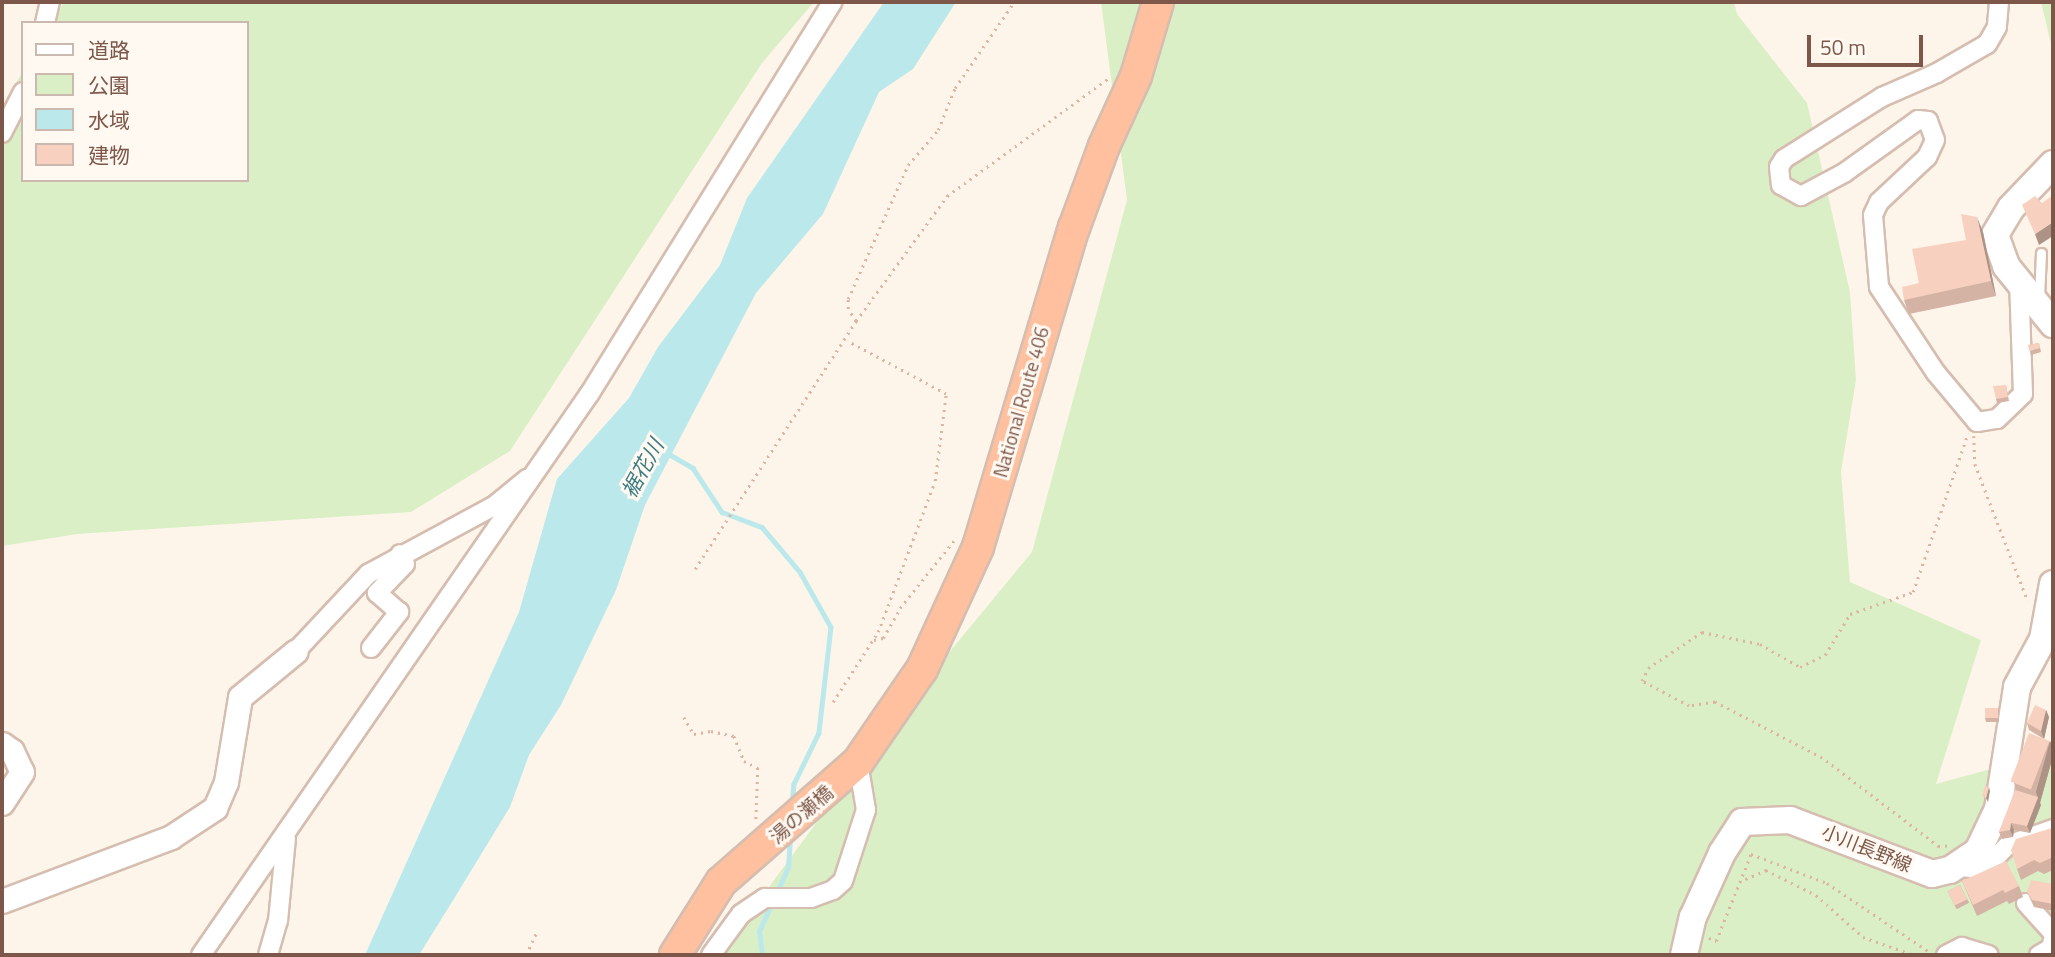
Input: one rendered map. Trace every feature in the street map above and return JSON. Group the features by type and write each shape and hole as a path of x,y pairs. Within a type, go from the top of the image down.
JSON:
{"highway":[{"name":"National Route 406","path":"849,771 922,669 978,547 1074,228 1136,76 1158,2"},
{"name":"湯の瀬橋","path":"759,837 849,771"},
{"path":"675,955 721,882 759,837"}],"main road":[{"path":"2046,314 2006,267 1995,235 2011,208 2053,164"},
{"path":"1953,856 1978,851 1992,829 2017,687 2043,639 2053,584"},
{"name":"小川長野線","path":"1685,955 1690,929 1722,853 1742,822 1790,820 1932,874 1953,856"}],"street":[{"path":"45,21 50,2"},
{"path":"201,955 590,393 832,2"},
{"path":"1999,2 1997,27 1987,44 1882,97 1784,159 1779,167 1781,186 1801,196 1844,173 1918,120 1928,121 1935,139 1927,158 1879,202 1873,215 1879,287 1936,373 1977,422 1997,419 2023,394 2019,282"},
{"path":"2,133 21,96"},
{"path":"2,901 171,837 215,808 226,782 240,697 296,651 368,574 400,554 494,506 538,470"},
{"path":"372,648 399,612 377,593 405,564 400,554"},
{"path":"2,744 12,751 22,772 2,803"},
{"path":"711,955 741,914 765,898 811,898 833,890 842,881 855,855 866,810 849,771"},
{"path":"1953,856 1983,870 2008,845 2053,829"},
{"path":"268,955 278,921 287,834"},
{"path":"2026,903 2053,933"},
{"path":"2039,955 2051,948 2053,940"},
{"path":"1945,955 1962,947 1989,955"}],"lane":[{"path":"2041,253 2046,314"}],"path":[{"path":"856,321 848,309 849,299 908,165 938,130 955,88 1014,2"},
{"path":"695,569 847,341 856,321 947,196 1119,71"},
{"path":"833,702 874,640 934,481 946,394 847,341"},
{"path":"1977,422 1972,452 1975,464 2029,603"},
{"path":"1953,856 1822,758 1715,702 1689,706 1642,681 1648,668 1702,632 1760,645 1800,667 1825,655 1850,614 1913,592 1965,438 1977,422"},
{"path":"874,640 883,638 960,530"},
{"path":"684,717 694,734 711,731 734,736 744,761 758,768 759,837"},
{"path":"1690,929 1716,941 1751,854 1814,878 1934,955"},
{"path":"1740,882 1766,870 1816,895 1863,937 1914,955"},
{"path":"526,955 537,931"}],"green space":[{"path":"64,2 814,2 762,63 510,451 411,512 77,534 2,546 2,107 21,74 21,182 248,182 248,21 52,21"},
{"path":"1101,2 1734,2 1737,14 1807,103 1850,292 1856,380 1841,472 1850,582 1981,640 1936,784 2053,752 2053,955 719,955 880,736 1032,552 1127,200"},
{"path":"2041,2 2053,2 2053,70 2052,48"}],"water":[{"name":"裾花川","path":"884,2 956,2 913,69 879,92 823,214 756,293 645,505 616,590 561,705 529,755 510,807 452,902 419,955 365,955 519,612 557,479 629,398 658,347 720,265 747,198"}],"building":[{"path":"2053,195 2053,222 2035,234 2022,205 2035,196 2042,203"},
{"path":"1961,214 1977,217 1991,281 1904,300 1902,287 1919,283 1912,249 1966,240"},
{"path":"2039,343 2040,348 2030,351 2028,345"},
{"path":"2006,385 2008,397 1996,399 1993,386"},
{"path":"2035,705 2046,710 2041,731 2027,723"},
{"path":"1985,708 1998,708 1998,718 1985,718"},
{"path":"2029,733 2050,741 2031,789 2010,782"},
{"path":"1985,786 1989,787 1986,798 1982,796"},
{"path":"2015,790 2038,797 2027,826 2011,823 2010,830 1999,832"},
{"path":"2052,828 2053,857 2040,863 2034,860 2017,869 2011,850 2016,839"},
{"path":"2006,861 2019,886 2005,893 2003,890 1973,905 1962,881"},
{"path":"2031,880 2053,884 2053,904 2032,900 2027,892"},
{"path":"1960,885 1967,899 1955,906 1948,891"}],"waterway":[{"name":"裾花川","path":"669,454 693,468 722,512 762,527 800,572 831,627 819,733 794,784 792,804"},
{"path":"777,892 788,867 790,837"},
{"path":"762,955 759,931 772,903"}]}
